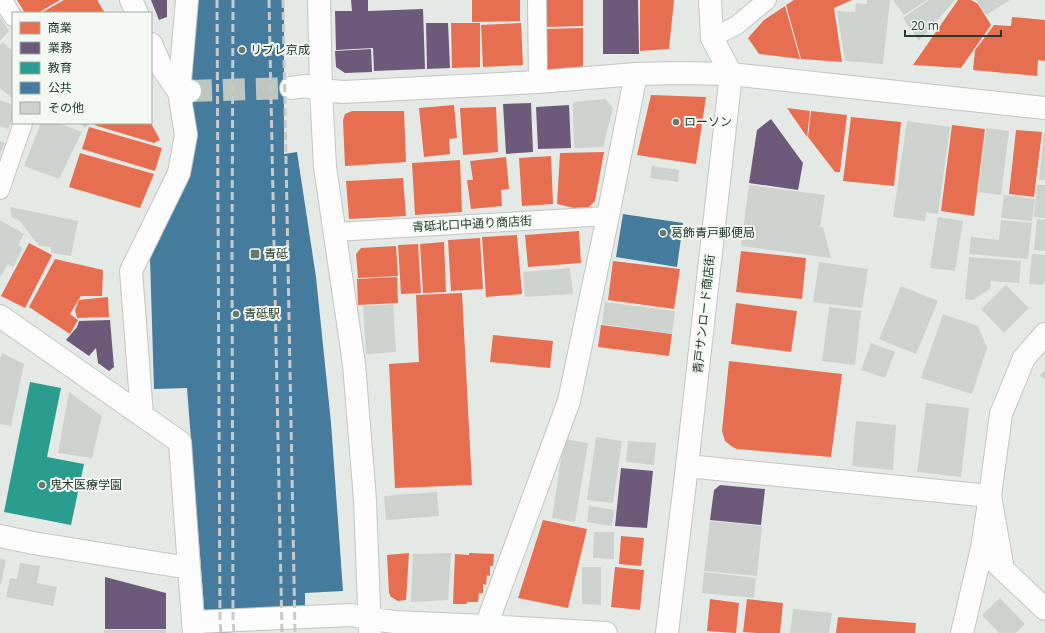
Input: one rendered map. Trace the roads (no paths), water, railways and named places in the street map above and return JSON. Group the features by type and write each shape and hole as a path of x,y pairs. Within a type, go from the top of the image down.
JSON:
{"street":[{"path":"131,0 137,12"},
{"path":"142,415 131,272 179,173 186,135 184,92 187,0"},
{"path":"319,0 321,90 325,167 354,372 366,500 370,626"},
{"path":"710,0 712,38 731,74"},
{"path":"152,46 161,66 184,92"},
{"path":"291,88 306,86 321,90 343,92 538,82 636,74 731,74 1045,108"},
{"path":"499,629 569,401 636,74"},
{"name":"青戸サンロード商店街","path":"667,633 731,74"},
{"path":"0,316 180,442 194,628 352,615 370,626 395,622 499,629 606,633"},
{"path":"962,633 982,548 1000,414 1024,358 1045,334"},
{"path":"687,466 990,496"},
{"path":"990,496 1003,569"},
{"path":"0,536 33,543 189,568"},
{"path":"982,548 1045,609"}],"lane":[{"path":"3,0 12,15"},
{"path":"537,0 538,82"},
{"path":"712,38 737,25 767,0"},
{"path":"0,190 23,124"},
{"name":"青砥北口中通り商店街","path":"335,232 608,216"}],"tunnel":[{"path":"190,91 291,88"}],"railway":[{"path":"217,0 221,633"},
{"path":"233,0 232,255 234,633"},
{"path":"269,0 282,633"},
{"path":"283,0 295,633"}],"place":[{"name":"リブレ京成","path":"242,50"},
{"name":"ローソン","path":"676,122"},
{"name":"葛飾青戸郵便局","path":"663,233"},
{"name":"青砥","path":"255,254"},
{"name":"青砥駅","path":"236,314"},
{"name":"鬼木医療学園","path":"42,485"}]}
